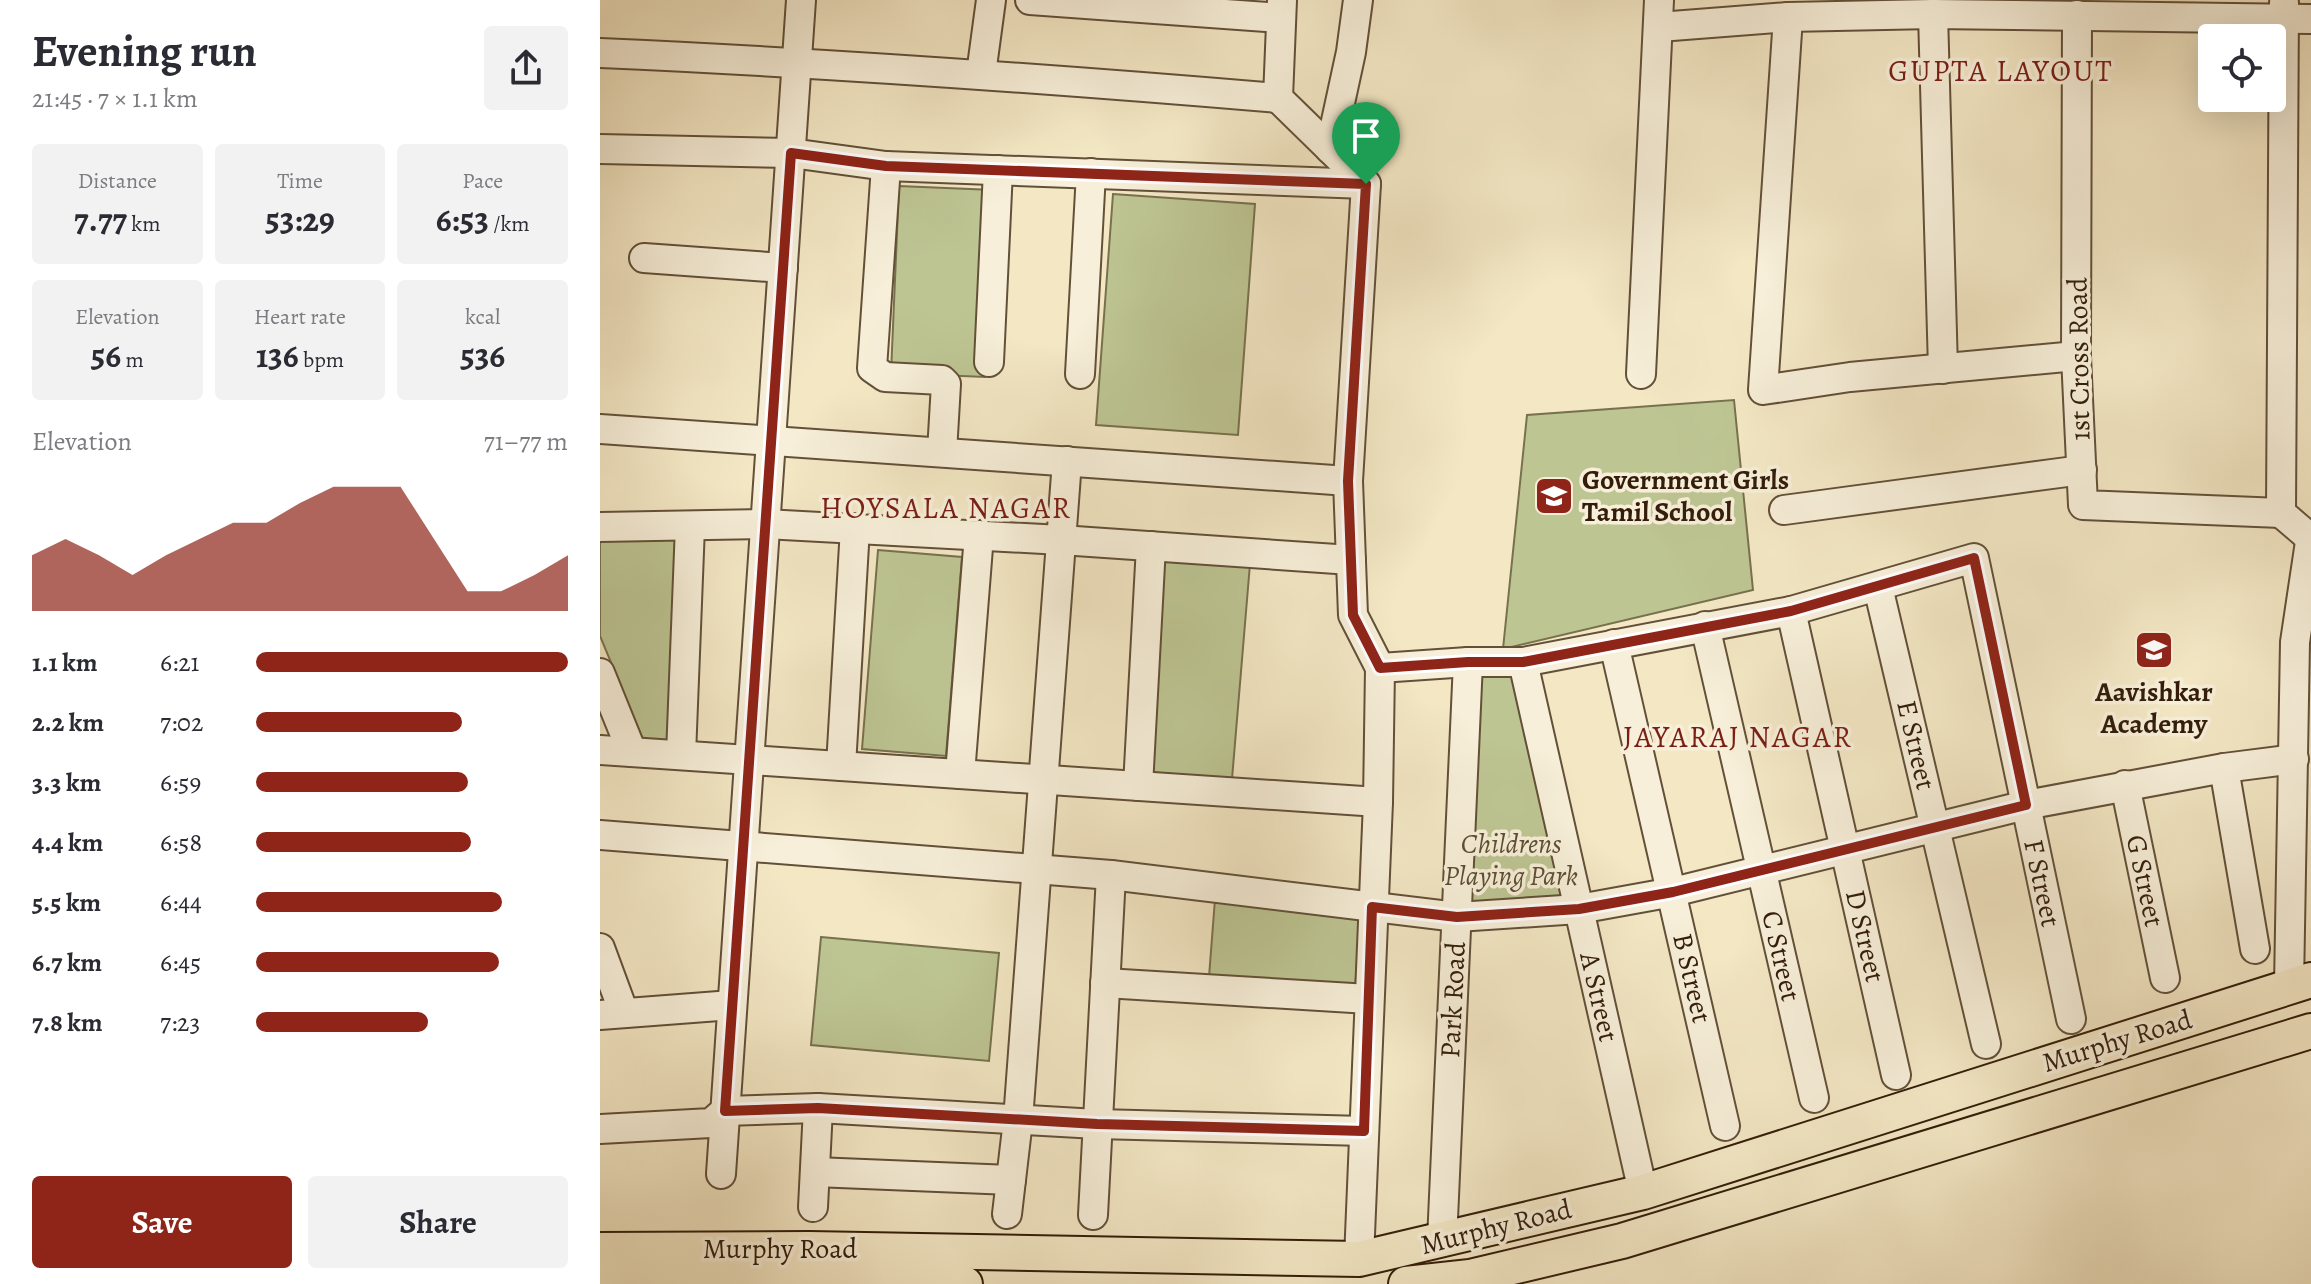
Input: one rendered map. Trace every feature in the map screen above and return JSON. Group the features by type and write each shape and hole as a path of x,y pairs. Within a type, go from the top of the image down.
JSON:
{"main road":[{"name":"Murphy Road","path":"606,1257 778,1249 1359,1259 1643,1192 2300,983"},
{"name":"Murphy Road","path":"1406,1284 1470,1277 1622,1241 2311,1031"},
{"name":"Murphy Road","path":"606,1257 965,1284"}],"street":[{"path":"721,1174 801,0"},
{"path":"981,74 991,0"},
{"path":"1030,0 1282,9 1278,98"},
{"path":"1330,149 1351,52 1358,0"},
{"path":"1641,374 1659,13 1788,17 2293,13 2281,513 2310,536 2295,642 2294,759 2300,983"},
{"path":"1933,14 1943,369"},
{"name":"1st Cross Road","path":"2077,15 2076,356 2083,505 2281,513"},
{"path":"1788,17 1763,390 1850,377 2076,356"},
{"path":"600,53 981,74 1278,98 1366,184 1348,481 1353,615 1380,668 1378,802 1359,1259"},
{"path":"600,149 791,153 886,166 1366,184"},
{"path":"886,166 872,368 885,377 938,380 946,384 942,452"},
{"path":"989,362 998,170"},
{"path":"1080,374 1091,173"},
{"path":"644,258 783,268"},
{"path":"600,429 1348,481"},
{"path":"1007,1214 1018,1120 1067,461"},
{"path":"1784,510 2082,470"},
{"path":"600,527 765,524 1351,560"},
{"path":"681,755 690,526"},
{"path":"841,766 855,528"},
{"path":"960,774 979,535"},
{"path":"1138,786 1151,546"},
{"name":"F Street","path":"1878,587 1974,558 2071,1019"},
{"path":"1380,668 1523,662 1791,611 1878,587"},
{"name":"E Street","path":"1878,587 1986,1044"},
{"name":"D Street","path":"1791,611 1896,1075"},
{"name":"C Street","path":"1705,626 1814,1098"},
{"name":"B Street","path":"1614,644 1725,1126"},
{"name":"Park Road","path":"1442,1241 1468,662"},
{"name":"A Street","path":"1523,662 1643,1192"},
{"path":"600,673 632,752"},
{"path":"600,750 1378,802"},
{"path":"600,835 1111,875 1457,917 1579,909 1673,892 2026,805 2224,768 2294,759"},
{"path":"2224,768 2255,949"},
{"name":"G Street","path":"2125,785 2165,978"},
{"path":"1093,1215 1111,875"},
{"path":"600,948 612,1014 732,1005"},
{"path":"1105,983 1369,999"},
{"path":"813,1207 818,1108"},
{"path":"600,1129 711,1123 725,1111 818,1108 1097,1124 1364,1131"},
{"path":"815,1172 1011,1180"}],"green space":[{"path":"899,186 993,190 985,377 891,373"},
{"path":"1113,194 1255,204 1238,435 1096,425"},
{"path":"1734,400 1753,590 1503,649 1527,415"},
{"path":"678,534 669,742 643,740 600,636 600,539"},
{"path":"878,550 962,557 946,756 862,749"},
{"path":"1145,555 1250,564 1232,779 1127,770"},
{"name":"Childrens Playing Park","path":"1478,672 1519,674 1563,900 1466,907"},
{"path":"1215,899 1361,911 1355,988 1209,977"},
{"path":"821,937 999,953 989,1061 811,1045"}],"place":[{"name":"Government Girls Tamil School","path":"1554,496"},
{"name":"Aavishkar Academy","path":"2154,650"}],"district":[{"name":"GUPTA LAYOUT","path":"2001,71"},
{"name":"HOYSALA NAGAR","path":"946,508"},
{"name":"JAYARAJ NAGAR","path":"1738,737"}],"route":[{"path":"791,153 886,166 1366,184 1348,481 1353,615 1380,668 1523,662 1791,611 1974,558 2026,805 1673,892 1579,909 1457,917 1372,907 1364,1131 1097,1124 818,1108 725,1111 791,153"}]}
